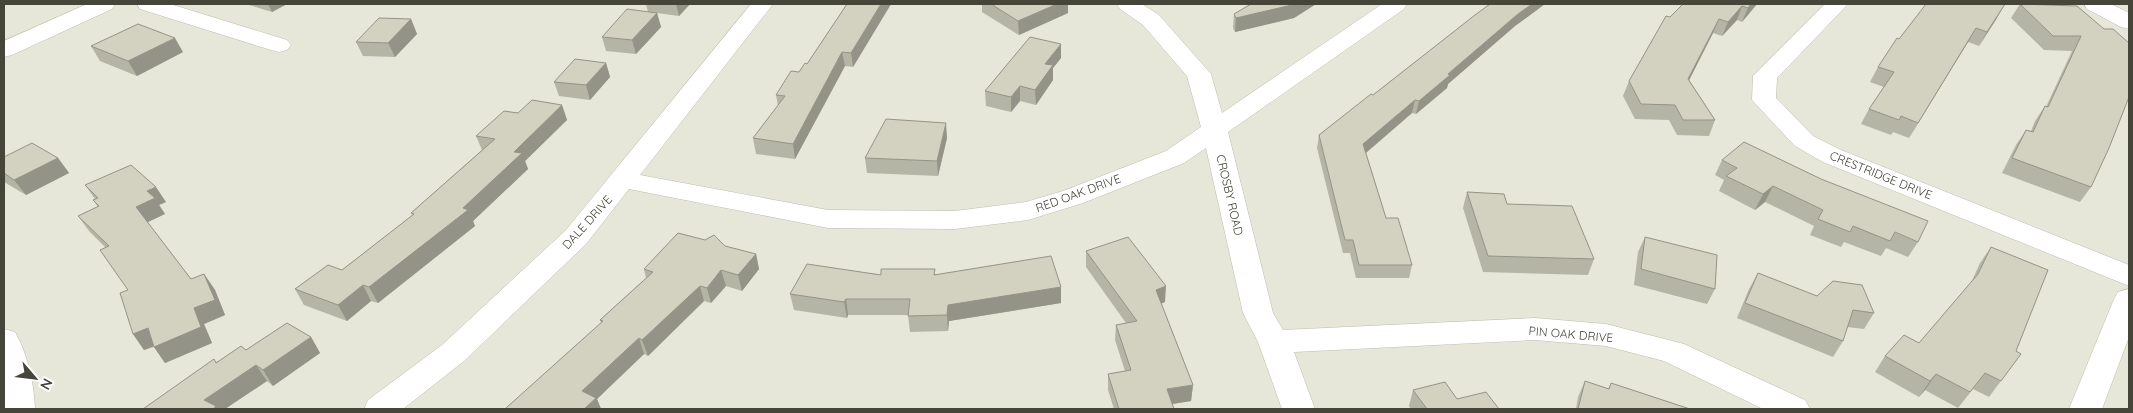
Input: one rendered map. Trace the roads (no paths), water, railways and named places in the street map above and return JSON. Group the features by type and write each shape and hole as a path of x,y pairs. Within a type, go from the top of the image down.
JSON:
{"street":[{"path":"4,50 104,4"},
{"path":"148,4 279,45"},
{"name":"DALE DRIVE","path":"380,409 453,353 576,237 624,180 762,4"},
{"name":"CROSBY ROAD","path":"1128,4 1151,20 1199,74 1258,313 1274,342 1298,409"},
{"name":"RED OAK DRIVE","path":"624,180 828,219 955,220 1028,211 1073,197 1175,157 1396,4"},
{"name":"CRESTRIDGE DRIVE","path":"1837,4 1765,76 1764,100 1804,141 1832,156 2129,276"},
{"path":"2095,4 2129,22"},
{"path":"2085,409 2129,299"},
{"name":"PIN OAK DRIVE","path":"1274,342 1535,328 1606,335 1673,352 1793,409"},
{"path":"4,340 17,384 19,409"}]}
